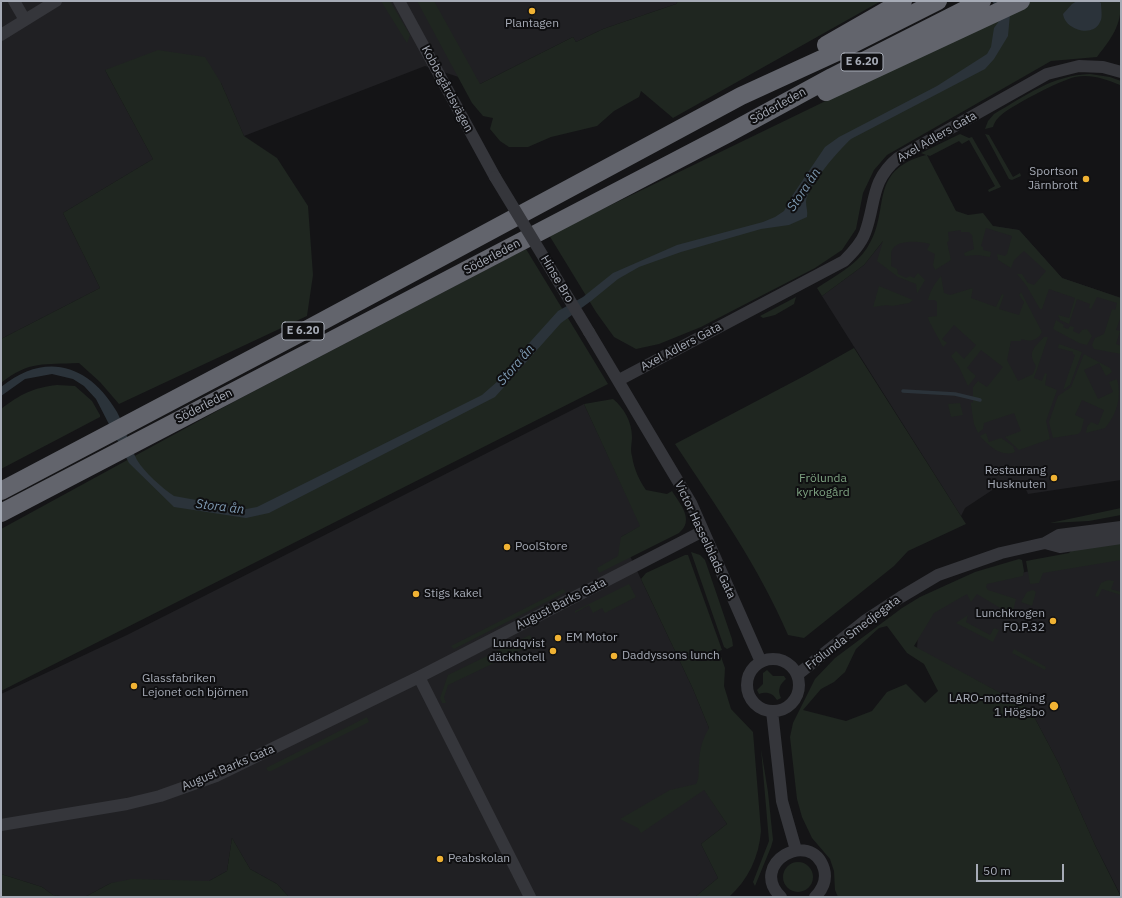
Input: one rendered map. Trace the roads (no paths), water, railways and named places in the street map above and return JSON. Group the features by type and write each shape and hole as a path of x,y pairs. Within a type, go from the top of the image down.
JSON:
{"highway":[{"path":"741,96 903,1"},
{"name":"Söderleden","path":"1,491 306,330 741,96 837,52 938,1"},
{"name":"Söderleden","path":"1,513 743,126 832,77 982,1"},
{"path":"743,126 833,90 1021,1"}],"street":[{"path":"14,1 25,20"},
{"path":"1,35 56,1"},
{"name":"Kobbegårdsvägen","path":"399,1 495,177"},
{"name":"Axel Adlers Gata","path":"619,380 844,260 859,244 864,234 878,181 890,164 904,154 1047,74 1079,66 1103,67 1121,72"},
{"name":"Hinse Bro","path":"495,177 619,380"},
{"name":"Victor Hasselblads Gata","path":"619,380 691,503 761,662"},
{"name":"Frölunda Smedjegata","path":"797,675 866,620 900,597 938,575 1001,553 1045,543 1059,535 1121,527"},
{"name":"August Barks Gata","path":"1,825 127,804 160,796 240,766 420,677 703,531"},
{"name":"Frölunda Smedjegata","path":"1045,543 1060,547 1121,538"},
{"path":"771,659 782,661 791,667 797,675 798,690 794,700 787,707 772,711 766,710 755,704 748,694 748,675 751,670 761,662 771,659"},
{"path":"420,677 530,897"},
{"path":"772,711 782,801 796,850"},
{"path":"777,896 772,882 773,868 780,857 788,852 796,850 810,853 818,858 823,867 825,881 822,890 815,897"}],"water":[{"name":"Stora ån","path":"992,1 1004,1 1010,14 1008,36 994,59 985,69 851,139 839,151 812,187 806,202 807,217 789,225 761,229 681,252 639,267 618,279 561,323 495,397 269,513 246,518 174,507 129,463 96,399 84,386 73,379 52,374 25,379 1,396 1,387 17,376 34,369 50,366 65,368 80,374 93,383 106,396 117,412 140,465 149,475 174,496 246,509 257,507 482,395 506,374 522,351 558,311 583,297 613,273 677,245 763,222 784,211 792,196 825,147 839,137 937,86 987,54 991,47 994,28 1002,17"},
{"path":"1077,1 1098,1 1101,3 1102,13 1100,22 1092,30 1086,31 1074,28 1065,20 1063,14 1072,4"}],"waterway":[{"path":"903,391 955,394 980,400"}],"place":[{"name":"Plantagen","path":"532,11"},
{"name":"Sportson Järnbrott","path":"1086,179"},
{"name":"Restaurang Husknuten","path":"1054,478"},
{"name":"PoolStore","path":"507,547"},
{"name":"Stigs kakel","path":"416,594"},
{"name":"Lunchkrogen FO.P.32","path":"1053,621"},
{"name":"EM Motor","path":"558,638"},
{"name":"Lundqvist däckhotell","path":"553,651"},
{"name":"Daddyssons lunch","path":"614,656"},
{"name":"Glassfabriken Lejonet och björnen","path":"134,686"},
{"name":"LARO-mottagning 1 Högsbo","path":"1054,706"},
{"name":"Peabskolan","path":"440,859"}],"park label":[{"name":"Frölunda kyrkogård","path":"823,486"}]}
